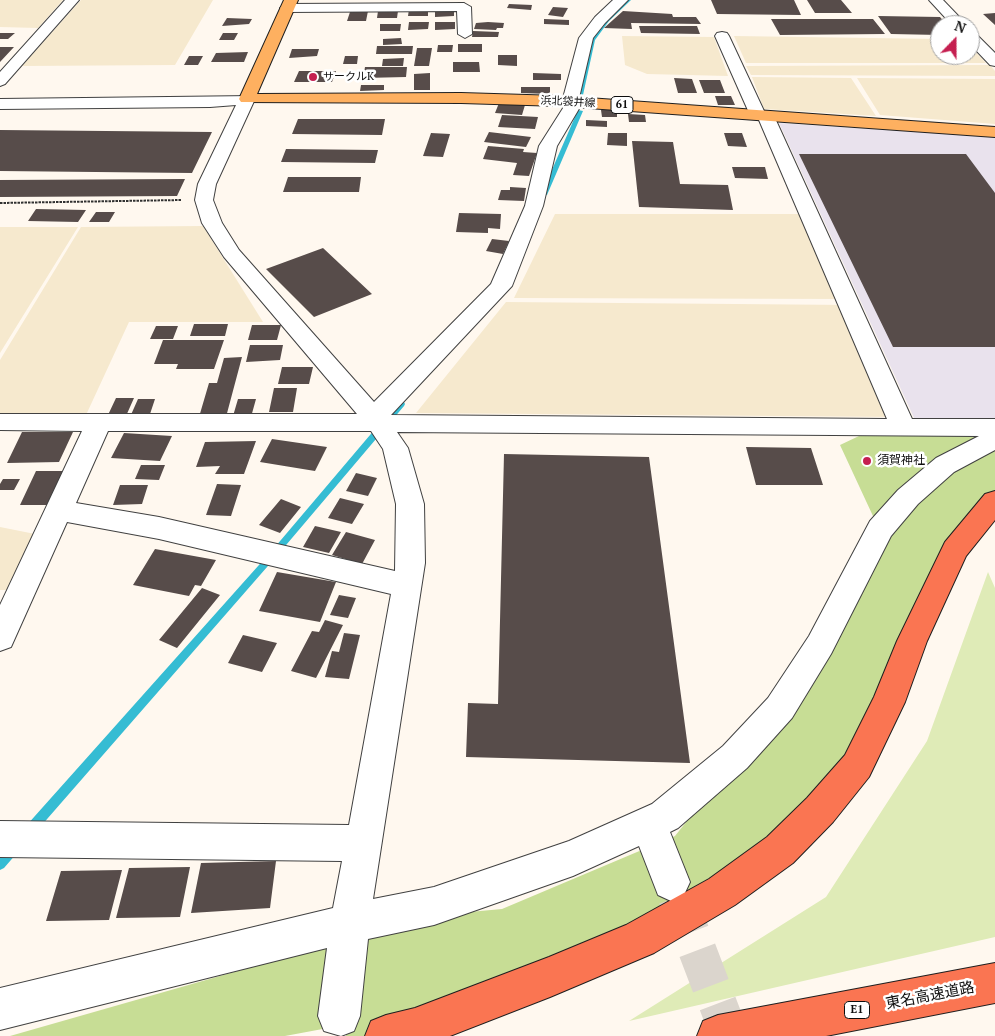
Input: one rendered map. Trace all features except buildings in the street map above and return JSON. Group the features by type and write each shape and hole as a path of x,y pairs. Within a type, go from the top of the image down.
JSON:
{"highway":[{"path":"386,1036 415,1028 550,977 640,939 722,892 780,850 820,810 856,766 889,702 912,640 955,550 995,501"},
{"name":"東名高速道路","path":"718,1036 995,984"}],"main road":[{"path":"247,99 289,4"},
{"name":"浜北袋井線","path":"247,99 461,98 573,102 995,132"}],"street":[{"path":"0,81 72,0"},
{"path":"376,420 501,286 534,206 548,146 573,102 586,38 600,20 621,0"},
{"path":"936,0 950,15"},
{"path":"289,4 464,6 465,34"},
{"path":"722,36 762,115 903,427"},
{"path":"980,46 995,62"},
{"path":"0,104 210,102 247,99 207,184 204,200 212,224 231,253 376,420 395,448 410,504 411,563 350,923 339,1016"},
{"path":"0,422 376,420 995,428"},
{"path":"0,638 99,422"},
{"path":"0,1009 350,923 434,906 573,858 665,816 735,757 780,708 820,645 880,529 908,497 945,465 977,447 995,440"},
{"path":"59,510 159,528 408,586"},
{"path":"649,823 671,882"},
{"path":"0,839 363,843"}],"path":[{"path":"0,203 204,200"}],"shaded area":[{"path":"0,0 63,0 38,28 0,27"},
{"path":"81,0 213,0 175,65 22,66"},
{"path":"622,36 714,37 728,76 647,74 625,65"},
{"path":"734,36 930,39 930,63 746,63"},
{"path":"980,57 986,63 980,63"},
{"path":"990,65 995,71 995,76 751,75 746,66"},
{"path":"752,77 851,78 876,116 764,109"},
{"path":"857,78 995,79 995,124 880,115"},
{"path":"779,123 995,137 995,419 915,420"},
{"path":"555,214 809,214 847,299 514,298"},
{"path":"203,226 263,322 129,322 86,415 0,414 0,360 81,227"},
{"path":"0,227 78,227 0,353"},
{"path":"506,302 850,305 899,417 416,413"},
{"path":"0,527 35,534 9,590 0,590"}],"green space":[{"path":"995,425 995,507 925,615 842,786 718,888 371,1036 346,1036 350,923 502,909 675,836 796,684 879,529 840,445 878,427"},
{"path":"988,572 995,588 995,937 629,1021 826,897 927,741"},
{"path":"332,944 328,1028 285,1036 10,1036"}],"waterway":[{"path":"580,95 593,40 607,20 629,0"},
{"path":"544,195 580,111"},
{"path":"30,830 278,549 401,404"},
{"path":"0,864 13,849"}],"tunnel":[{"path":"677,897 730,1036"}],"place":[{"name":"サークルK","path":"313,77"},
{"name":"須賀神社","path":"867,461"}]}
